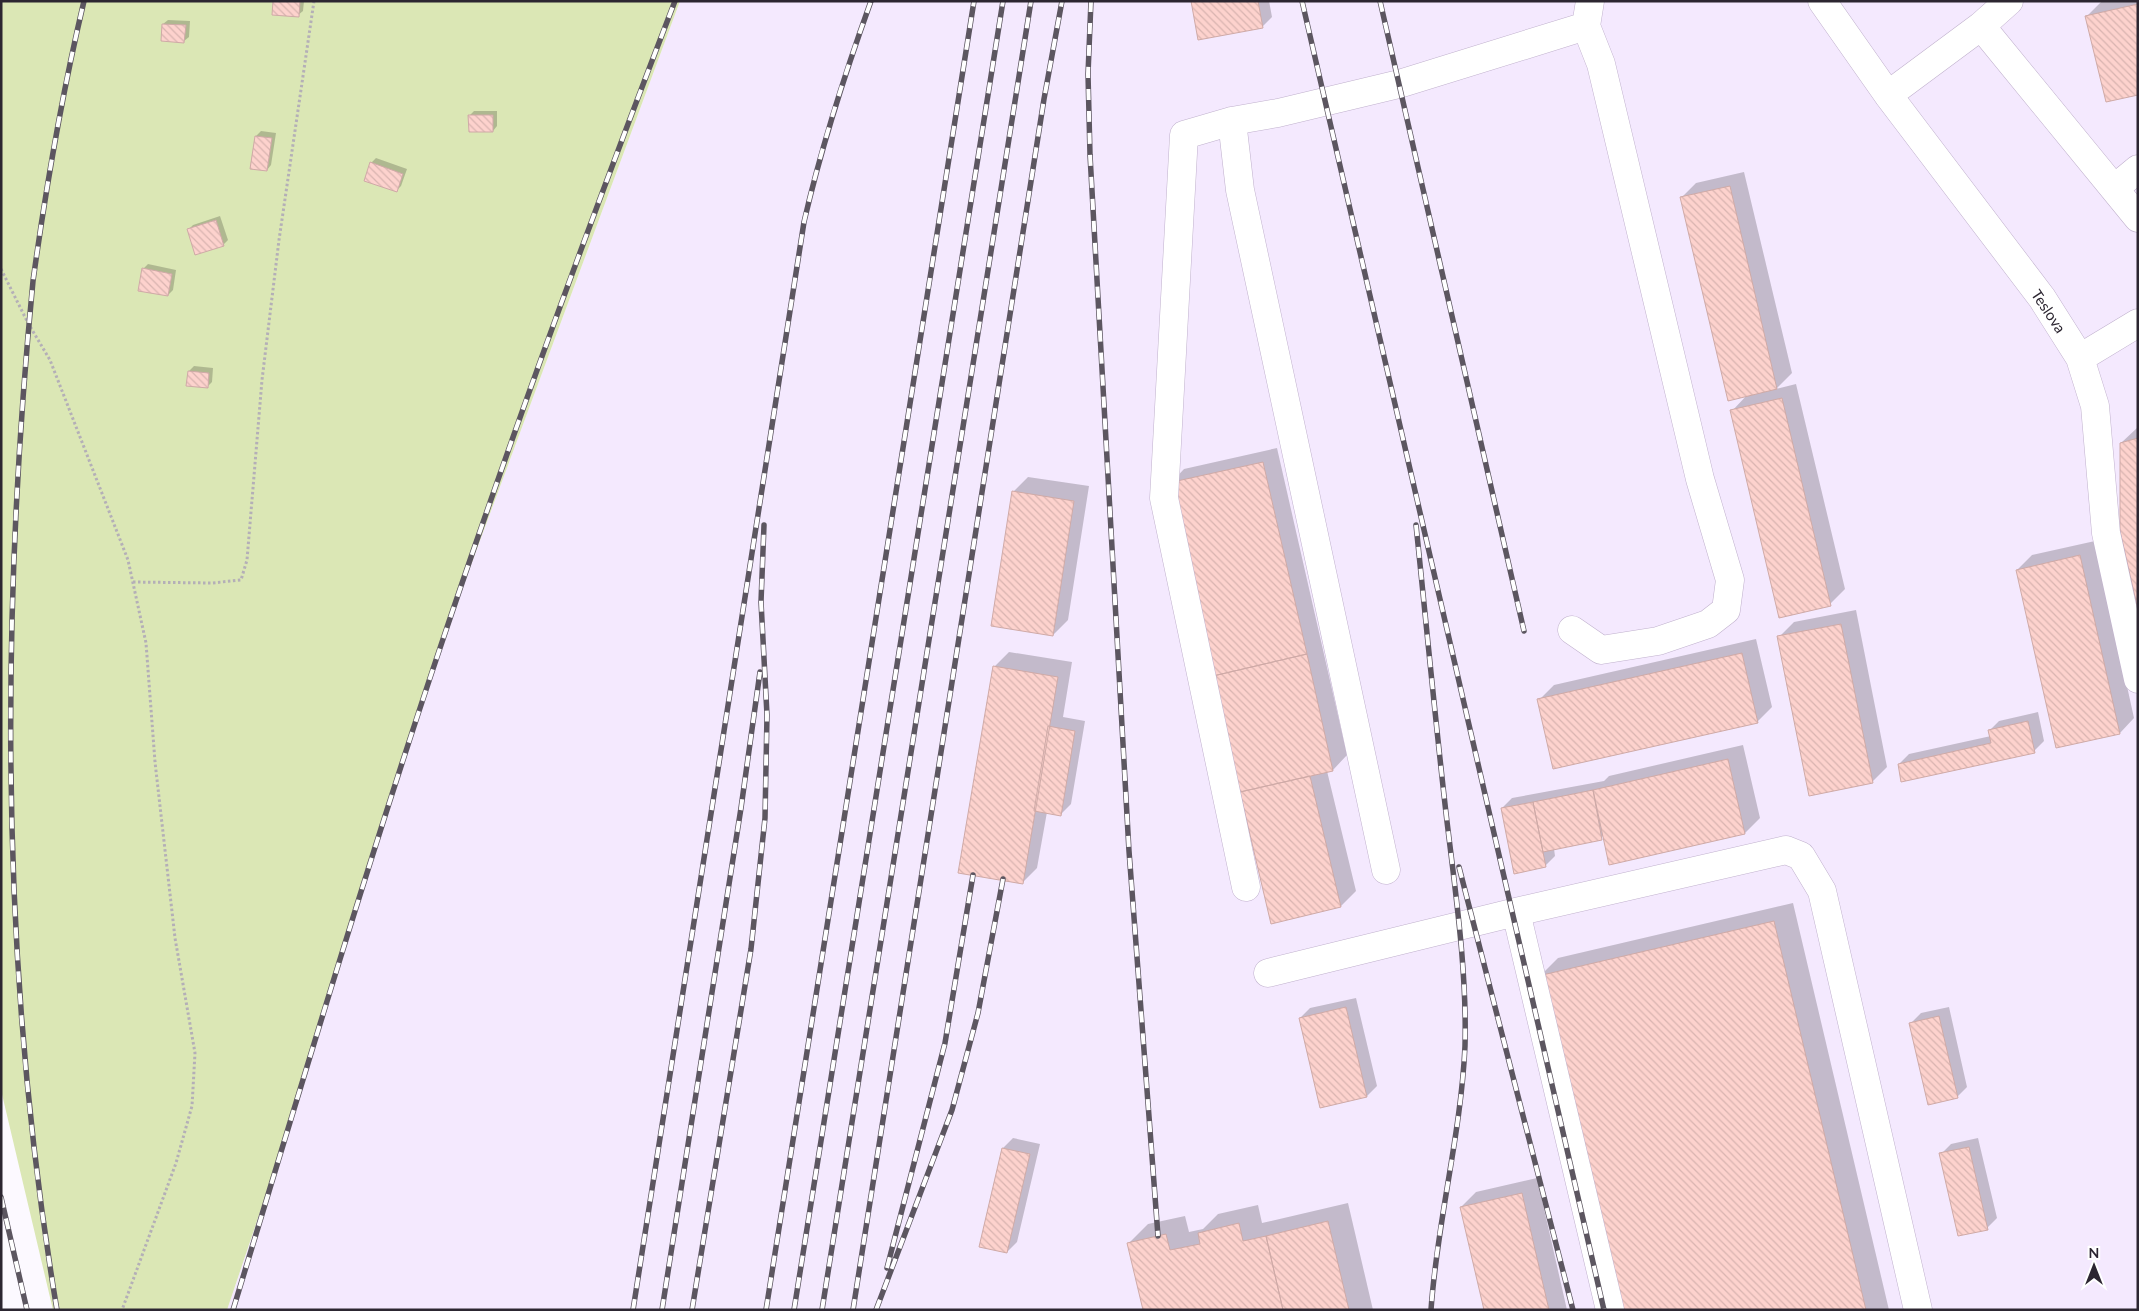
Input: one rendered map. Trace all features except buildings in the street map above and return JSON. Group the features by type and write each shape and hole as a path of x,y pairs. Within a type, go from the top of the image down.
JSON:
{"lane":[{"name":"Teslova","path":"1822,1 1888,95 2042,298 2080,358 2095,406 2106,533 2138,678"},
{"path":"1888,95 1981,26 2010,1"},
{"path":"1246,887 1164,498 1184,135 1232,121 1278,113 1399,84 1588,13 1700,479 1730,580 1726,610 1708,624 1658,641 1601,650 1572,630"},
{"path":"1981,26 2138,218"},
{"path":"1232,121 1240,190 1386,870"},
{"path":"2115,188 2138,169"},
{"path":"2080,358 2138,323"},
{"path":"1268,972 1516,912 1786,850 1802,856 1822,891 1918,1310"},
{"path":"1516,912 1610,1310"}],"path":[{"path":"133,582 212,583 241,580 247,560 262,380 279,240 314,1"},
{"path":"1,270 28,323 50,360 128,560 146,643 155,762 175,938 195,1053 192,1106 176,1163 122,1310"}],"shaded area":[{"path":"680,1 2138,1 2138,1310 227,1310 291,1120 435,662"}],"green space":[{"path":"1,1 680,1 435,662 291,1120 227,1310 53,1310 1,1090"}],"railway":[{"path":"57,1310 38,1182 25,1054 16,925 11,796 11,667 22,409 33,281 55,141 84,1"},
{"path":"233,1310 307,1066 436,660 552,329 675,1"},
{"path":"633,1310 804,222 834,110 871,1"},
{"path":"766,1310 974,1"},
{"path":"794,1310 1003,1"},
{"path":"822,1310 1031,1"},
{"path":"853,1310 1044,99 1062,1"},
{"path":"1091,1 1088,74 1090,155 1129,851 1158,1236"},
{"path":"1302,1 1604,1310"},
{"path":"1380,1 1524,631"},
{"path":"692,1310 751,949 765,818 767,715 761,602 764,525"},
{"path":"1416,525 1460,929 1465,1017 1463,1079 1438,1244 1431,1310"},
{"path":"662,1310 741,808 760,672"},
{"path":"1459,867 1573,1310"},
{"path":"887,1268 945,1043 973,875"},
{"path":"876,1310 952,1110 978,1013 1003,879"},
{"path":"1,1197 27,1310"}]}
